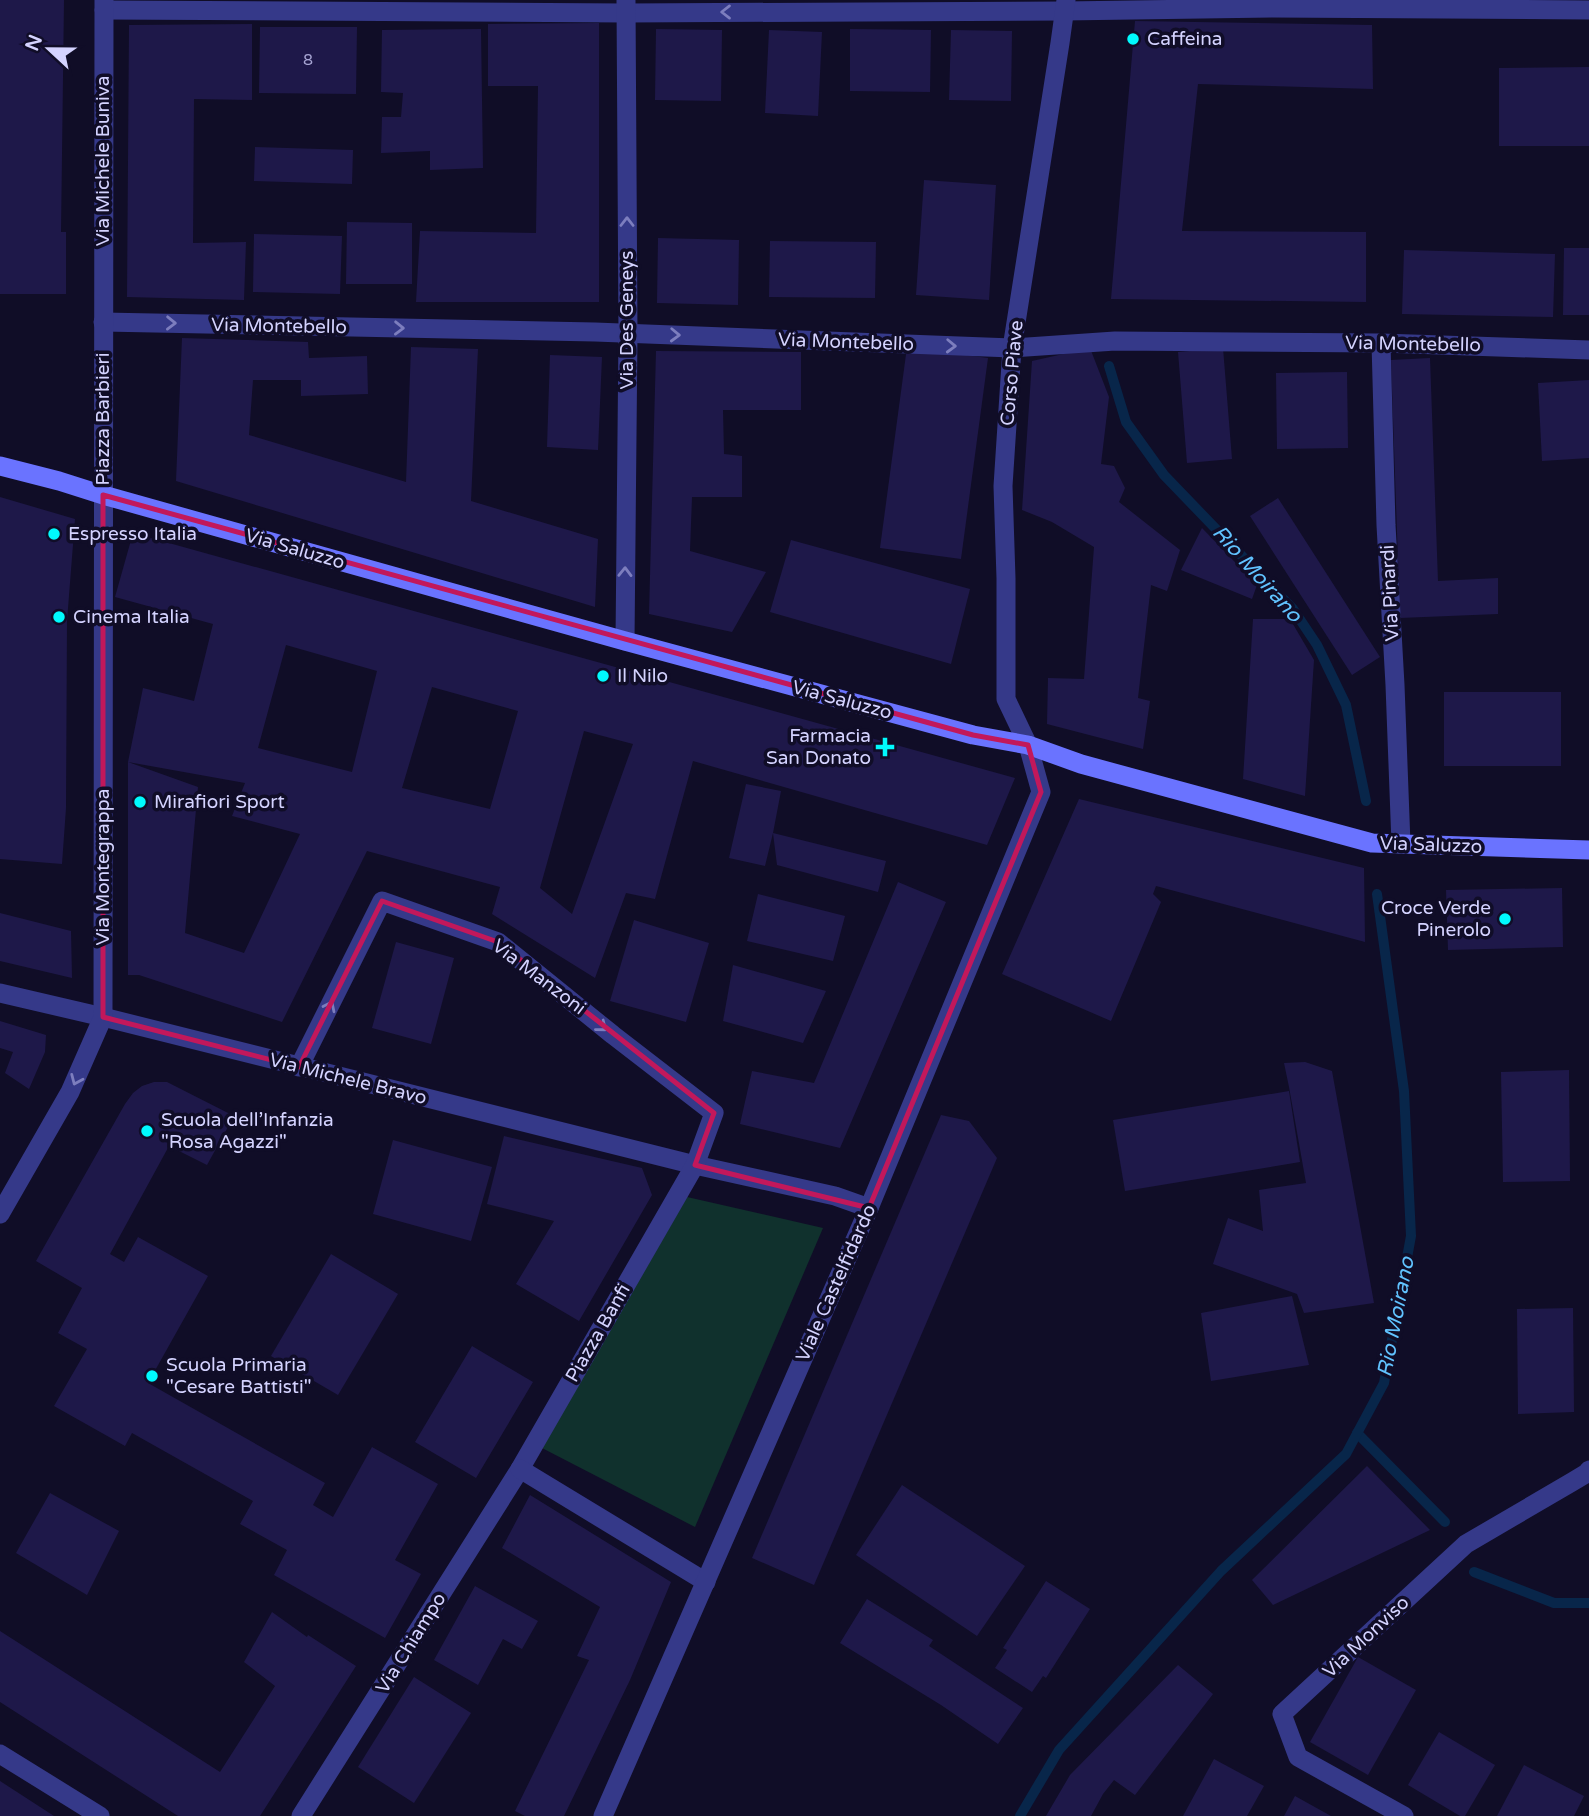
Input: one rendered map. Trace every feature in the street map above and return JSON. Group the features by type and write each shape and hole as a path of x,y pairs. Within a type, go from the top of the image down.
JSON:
{"main road":[{"name":"Piazza Barbieri","path":"0,466 103,495"},
{"name":"Via Saluzzo","path":"103,495 625,641 973,735 1028,745 1081,764 1372,844 1589,850"}],"street":[{"path":"104,5 1065,6 1589,10"},
{"name":"Via Michele Buniva","path":"103,322 104,5"},
{"name":"Via Des Geneys","path":"625,641 628,333 626,6"},
{"name":"Corso Piave","path":"1028,745 1006,699 1003,486 1012,348 1065,6"},
{"name":"Via Montebello","path":"103,322 628,333 1012,348 1115,341 1381,343 1589,350"},
{"name":"Piazza Barbieri","path":"103,322 103,495"},
{"name":"Via Pinardi","path":"1381,343 1386,525 1401,844"},
{"name":"Via Montegrappa","path":"0,1214 71,1093 103,1017 103,495"},
{"name":"Viale Castelfidardo","path":"603,1816 869,1208 1041,792 1028,745"},
{"name":"Via Manzoni","path":"299,1067 382,901 498,942 714,1113 695,1166"},
{"name":"Via Michele Bravo","path":"0,993 695,1166"},
{"path":"695,1166 835,1196 869,1208"},
{"name":"Piazza Banfi","path":"520,1469 695,1166"},
{"path":"520,1469 706,1582"},
{"name":"Via Chiampo","path":"301,1816 520,1469"},
{"name":"Via Monviso","path":"1404,1816 1298,1757 1282,1714 1466,1544 1589,1470"},
{"path":"0,1754 100,1816"}],"highlighted area":[{"path":"103,495 973,735 1028,745 1041,792 869,1208 695,1165 714,1113 498,942 382,901 299,1067 103,1017"}],"green space":[{"path":"687,1197 823,1228 695,1527 542,1448"}],"building":[{"path":"0,0 64,0 61,232 66,232 66,294 0,294"},
{"path":"1135,21 1372,25 1373,89 1198,84 1182,231 1366,232 1366,302 1111,299"},
{"path":"599,23 599,302 416,302 420,231 536,233 538,86 488,86 488,24"},
{"path":"252,24 252,100 194,99 193,243 246,242 244,300 127,297 129,25"},
{"path":"260,27 357,27 356,94 259,93"},
{"path":"481,29 483,168 430,170 430,151 381,153 382,117 401,117 403,93 381,92 382,30"},
{"path":"656,29 722,30 721,101 655,100"},
{"path":"850,29 931,30 930,92 850,91"},
{"path":"769,30 822,32 818,116 765,113"},
{"path":"951,30 1012,31 1011,101 949,100"},
{"path":"1589,67 1589,146 1499,146 1499,68"},
{"path":"255,147 353,150 352,184 254,181"},
{"path":"924,180 996,185 989,300 916,295"},
{"path":"347,222 412,223 412,284 346,284"},
{"path":"254,234 342,236 340,294 253,292"},
{"path":"658,238 739,240 738,305 657,303"},
{"path":"770,241 876,242 875,298 769,297"},
{"path":"1564,248 1589,248 1589,315 1563,315"},
{"path":"1404,250 1555,254 1553,317 1402,314"},
{"path":"182,338 308,342 309,358 367,356 368,394 301,396 301,380 253,380 249,435 406,482 411,347 478,349 471,501 598,539 595,607 176,481"},
{"path":"907,347 988,358 961,559 880,548"},
{"path":"1090,348 1109,397 1101,464 1114,466 1125,488 1119,502 1180,550 1167,591 1151,585 1138,698 1150,701 1143,749 1047,724 1048,678 1084,679 1094,547 1052,522 1022,510 1032,361"},
{"path":"1223,348 1232,459 1187,463 1178,352"},
{"path":"656,351 801,352 801,410 723,410 724,454 742,456 742,497 692,497 690,551 766,572 732,632 649,614"},
{"path":"550,355 602,357 598,450 547,447"},
{"path":"1430,358 1438,581 1498,578 1498,614 1400,618 1391,360"},
{"path":"1347,372 1348,448 1277,449 1276,373"},
{"path":"1589,380 1589,458 1542,461 1538,383"},
{"path":"0,497 75,519 67,621 66,808 62,864 0,859"},
{"path":"1278,498 1380,657 1352,675 1250,516"},
{"path":"1202,528 1257,585 1252,599 1181,570"},
{"path":"133,533 1015,778 987,845 693,761 655,899 626,893 595,978 492,914 500,887 367,851 282,1022 139,975 128,975 128,762 143,688 194,701 213,624 115,597","holes":["286,645 377,671 352,772 258,748","432,687 518,711 490,809 402,788","584,731 633,744 572,914 540,888","128,762 245,783 232,816 300,834 244,953 185,933 198,787"]},
{"path":"791,540 970,589 951,664 770,612"},
{"path":"1253,619 1290,619 1314,660 1305,796 1243,779"},
{"path":"1444,692 1561,692 1561,766 1444,766"},
{"path":"746,784 781,791 765,866 729,858"},
{"path":"1079,799 1364,868 1365,942 1156,886 1153,894 1161,902 1111,1021 1002,974"},
{"path":"773,833 886,861 878,892 777,865"},
{"path":"898,882 946,902 840,1148 740,1124 752,1071 814,1083"},
{"name":"Croce Verde Pinerolo","path":"1562,888 1563,947 1448,950 1446,890"},
{"path":"758,894 845,916 833,961 747,941"},
{"path":"0,913 71,931 72,978 0,961"},
{"path":"634,920 709,943 686,1022 610,1001"},
{"path":"396,942 454,958 431,1044 372,1028"},
{"path":"733,965 826,991 803,1043 723,1021"},
{"path":"0,1021 46,1035 45,1052 29,1089 5,1073 13,1052 0,1048"},
{"path":"1305,1062 1332,1071 1374,1303 1304,1313 1297,1294 1213,1264 1228,1218 1263,1231 1259,1190 1306,1183 1284,1063"},
{"path":"1569,1070 1570,1181 1503,1182 1501,1072"},
{"path":"167,1082 234,1116 207,1165 169,1146 110,1254 124,1262 138,1237 208,1276 148,1383 325,1483 313,1505 333,1517 372,1447 438,1484 395,1560 421,1574 385,1638 274,1575 287,1550 240,1524 253,1501 132,1433 125,1446 54,1406 87,1349 58,1333 82,1288 36,1261 125,1104 142,1086"},
{"path":"1289,1091 1300,1162 1125,1191 1113,1120"},
{"path":"941,1115 969,1121 997,1158 814,1585 752,1558"},
{"path":"504,1136 642,1168 652,1195 579,1321 516,1284 554,1221 487,1204"},
{"path":"393,1140 492,1167 471,1241 373,1214"},
{"path":"331,1254 398,1294 338,1395 271,1356"},
{"path":"1292,1296 1309,1365 1211,1381 1201,1313"},
{"path":"1573,1308 1574,1412 1518,1414 1517,1309"},
{"path":"472,1346 533,1382 476,1478 415,1442"},
{"path":"1367,1466 1430,1530 1273,1605 1252,1580"},
{"path":"902,1485 1025,1566 977,1636 856,1555"},
{"path":"50,1493 119,1531 87,1595 16,1553"},
{"path":"530,1495 671,1582 630,1680 564,1816 525,1816 515,1811 589,1660 577,1656 600,1607 502,1548"},
{"path":"1046,1581 1090,1609 1046,1678 1043,1676 1032,1692 995,1668 1007,1650 1003,1648"},
{"path":"475,1586 538,1621 522,1649 503,1639 478,1685 434,1660"},
{"path":"867,1599 933,1640 929,1646 1023,1708 998,1744 941,1705 840,1643"},
{"path":"272,1612 307,1637 308,1635 356,1666 260,1816 178,1816 0,1702 0,1631 220,1772 275,1686 244,1662"},
{"path":"1358,1657 1416,1690 1368,1775 1310,1742"},
{"path":"1178,1665 1213,1694 1135,1795 1114,1780 1091,1816 1046,1816 1070,1775"},
{"path":"414,1677 471,1713 414,1803 358,1767"},
{"path":"1439,1732 1495,1765 1465,1816 1460,1816 1408,1785"},
{"path":"1214,1759 1264,1786 1247,1816 1183,1816"},
{"path":"1524,1765 1584,1796 1574,1816 1497,1816"},
{"path":"0,1781 54,1816 0,1816"},
{"path":"1295,1796 1331,1816 1284,1816"}],"waterway":[{"name":"Rio Moirano","path":"1109,366 1126,422 1164,475 1293,609 1317,645 1346,705 1366,801"},
{"name":"Rio Moirano","path":"1020,1816 1059,1750 1221,1571 1346,1454 1384,1383 1411,1236 1404,1091 1377,894"},
{"path":"1357,1433 1445,1522"},
{"path":"1474,1572 1554,1603 1589,1603"}],"place":[{"name":"Caffeina","path":"1133,39"},
{"name":"Espresso Italia","path":"54,534"},
{"name":"Cinema Italia","path":"59,617"},
{"name":"Il Nilo","path":"603,676"},
{"name":"Farmacia San Donato","path":"885,747"},
{"name":"Mirafiori Sport","path":"140,802"},
{"name":"Croce Verde Pinerolo","path":"1505,919"},
{"name":"Scuola dell’Infanzia \"Rosa Agazzi\"","path":"147,1131"},
{"name":"Scuola Primaria \"Cesare Battisti\"","path":"152,1376"}]}
